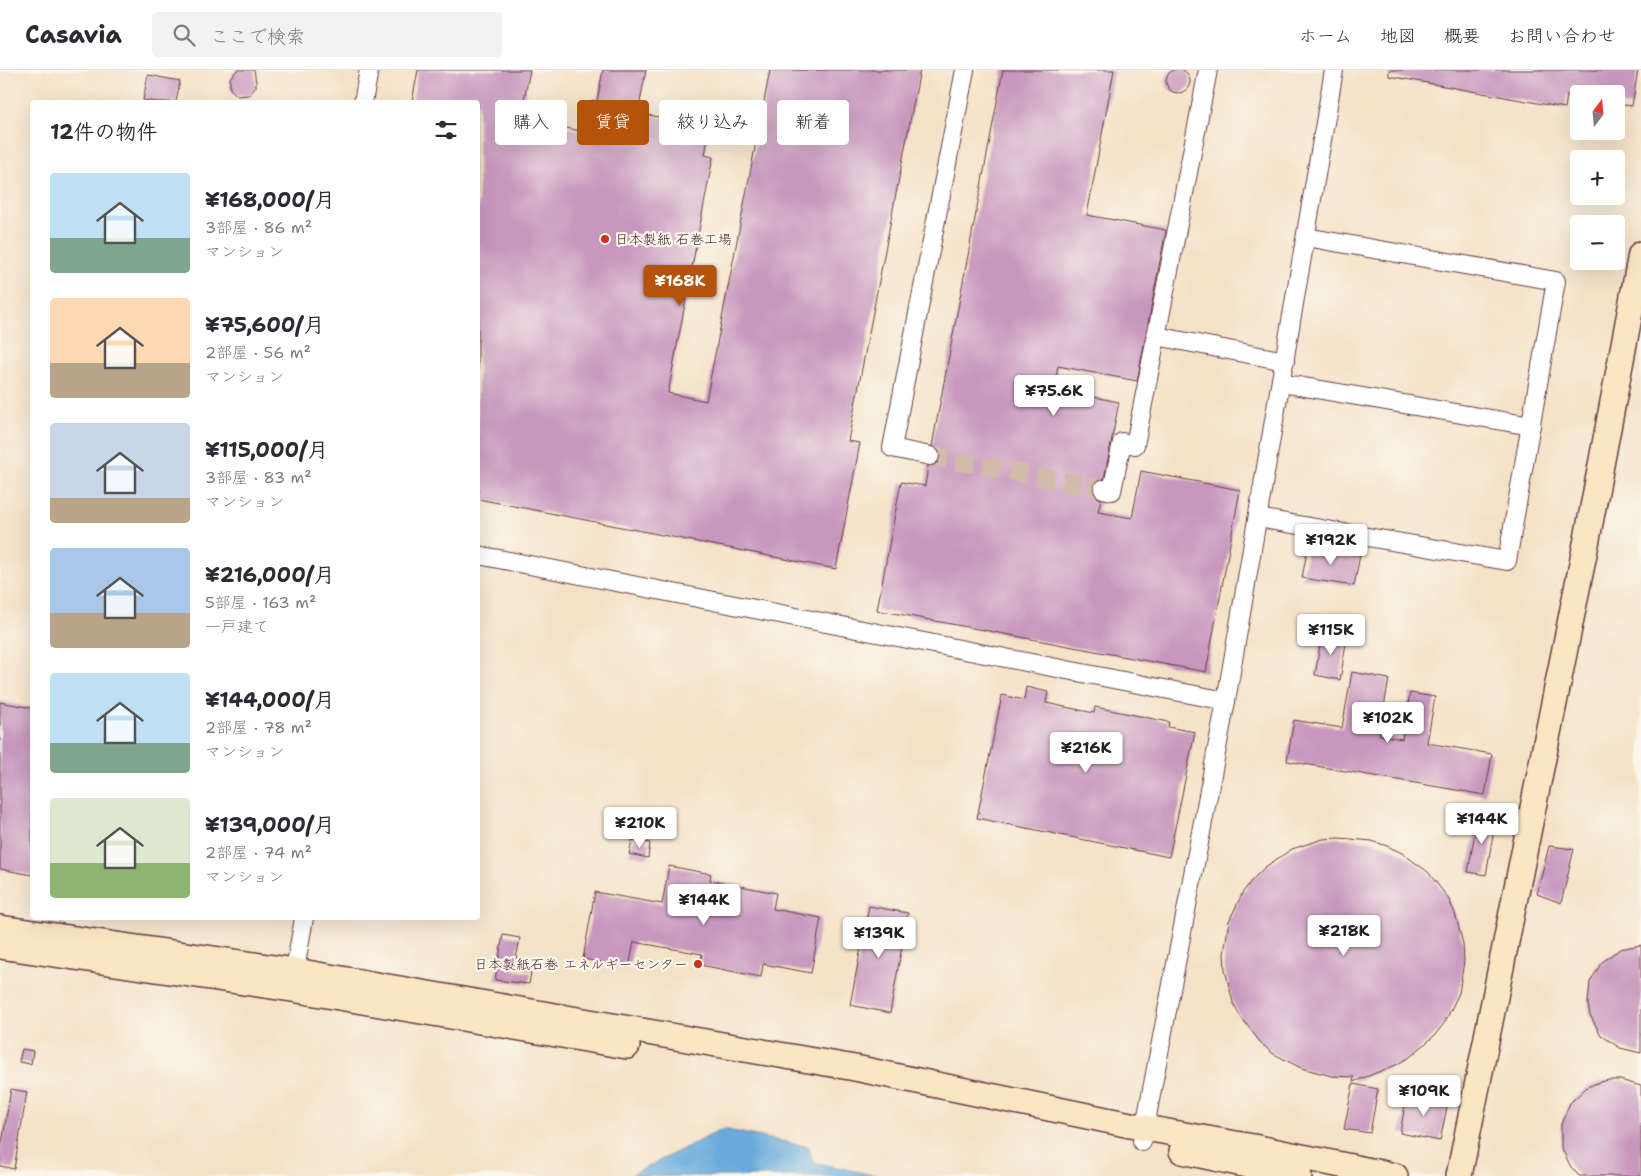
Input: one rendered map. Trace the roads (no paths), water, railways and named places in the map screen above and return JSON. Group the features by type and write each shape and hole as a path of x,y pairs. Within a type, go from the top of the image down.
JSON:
{"street":[{"path":"363,100 369,70"},
{"path":"930,456 892,448 965,70"},
{"path":"1103,489 1112,491 1122,442 1135,444 1208,70"},
{"path":"1143,1135 1226,702 1334,70"},
{"path":"1258,518 1507,561 1556,280 1306,237"},
{"path":"1459,1176 1587,538 1641,254"},
{"path":"1156,336 1285,361"},
{"path":"1281,382 1531,426"},
{"path":"480,555 1226,702"},
{"path":"294,980 304,920"},
{"path":"0,928 294,980 855,1068 1143,1135 1299,1176"},
{"path":"0,946 294,980"},
{"path":"1143,1135 1253,1147 1395,1176"}],"water":[{"path":"723,1129 809,1147 812,1162 878,1176 629,1176"}],"tunnel":[{"path":"930,456 1103,489"}],"place":[{"name":"日本製紙 石巻工場","path":"605,239"},
{"name":"日本製紙石巻 エネルギーセンター","path":"698,964"}]}
